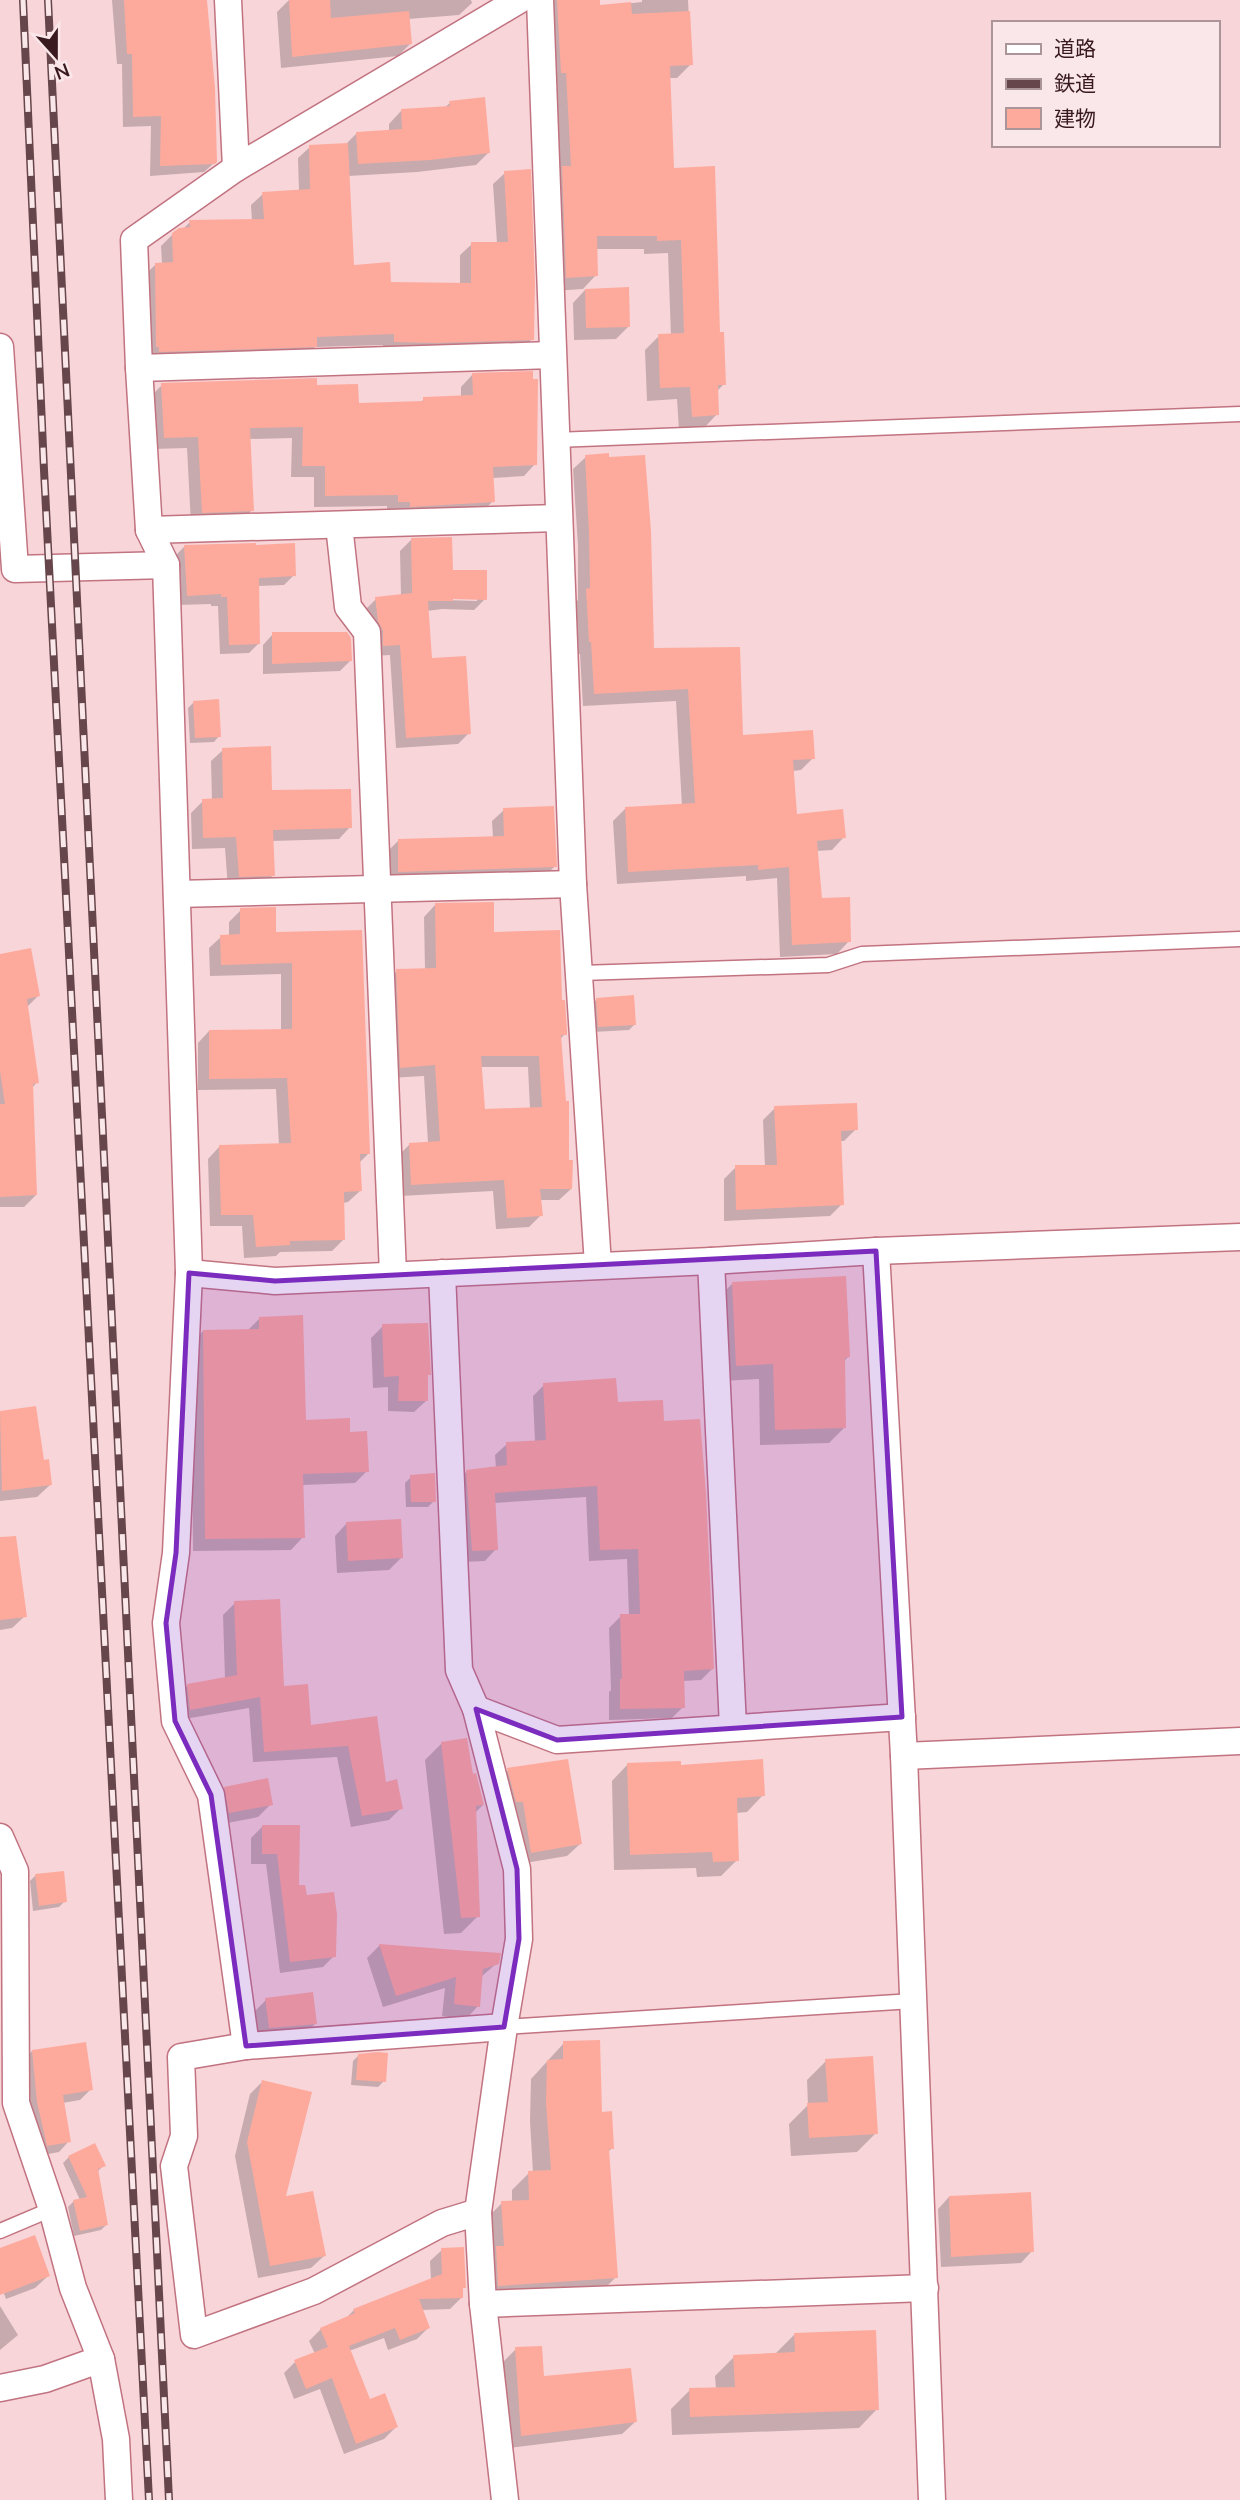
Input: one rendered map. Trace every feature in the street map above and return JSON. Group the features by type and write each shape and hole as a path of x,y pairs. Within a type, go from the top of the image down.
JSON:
{"street":[{"path":"228,0 236,168"},
{"path":"246,2046 211,1795 175,1721 166,1623 176,1553 189,1273 166,565 149,530 134,240 236,168 519,0"},
{"path":"540,0 573,884 581,973 598,1265"},
{"path":"0,347 15,569 166,565"},
{"path":"139,368 552,355"},
{"path":"149,530 558,518"},
{"path":"339,525 348,607 367,632 393,1274"},
{"path":"177,894 573,884"},
{"path":"189,1273 275,1281 876,1251 1240,1237"},
{"path":"876,1251 904,1756 932,2500"},
{"path":"711,1261 733,1727"},
{"path":"442,1273 459,1670 476,1709 517,1869 519,1939 478,2213 483,2304 505,2500"},
{"path":"476,1709 556,1740 902,1717"},
{"path":"904,1756 1240,1741"},
{"path":"0,1837 15,1871 16,2103 52,2208 73,2288 101,2360 116,2439 119,2500"},
{"path":"478,2213 442,2223 314,2291 194,2335 174,2166 184,2136 181,2057 246,2046 504,2027"},
{"path":"483,2304 925,2288"},
{"path":"0,2388 45,2379 101,2360"}],"lane":[{"path":"555,440 1240,414"},
{"path":"581,973 828,965 862,954 1240,939"},
{"path":"504,2027 913,2001"},
{"path":"0,2231 52,2208"}],"highlighted area":[{"path":"876,1251 902,1717 557,1740 476,1709 517,1869 519,1939 504,2027 246,2046 211,1795 175,1721 166,1623 176,1553 189,1273 275,1281"}],"building":[{"path":"124,0 207,0 215,88 215,164 160,166 161,116 133,117 132,54 127,54"},
{"path":"289,0 330,0 331,18 409,11 412,44 292,57"},
{"path":"557,0 600,0 600,5 631,2 632,14 690,11 693,65 670,66 674,168 715,166 720,332 724,332 726,385 718,385 719,415 692,417 690,387 660,388 658,334 684,333 681,240 657,241 657,236 597,236 598,276 566,278 562,166 571,166 566,73 561,73"},
{"path":"485,97 490,153 358,164 356,132 402,129 401,109 450,106 449,101"},
{"path":"348,143 354,265 390,262 391,282 471,283 471,242 508,242 504,171 531,169 534,340 394,342 394,334 317,337 317,347 159,352 159,347 156,347 155,263 173,262 172,233 179,228 190,227 189,220 264,219 262,192 310,189 309,145"},
{"path":"629,287 630,327 586,328 585,289"},
{"path":"533,371 533,379 538,379 537,465 493,467 495,502 410,507 410,502 398,502 398,495 325,496 325,466 302,466 303,427 250,428 254,511 202,513 198,437 164,438 161,383 317,378 317,385 358,384 359,403 423,401 423,397 473,395 472,373"},
{"path":"609,453 609,457 645,455 651,531 654,648 740,647 743,735 813,730 815,759 793,760 797,814 843,809 846,838 817,841 822,898 850,897 851,942 792,945 789,867 758,870 758,865 628,872 625,807 695,803 688,689 594,694 586,589 590,588 585,455"},
{"path":"452,537 453,570 487,570 487,600 428,601 432,658 466,656 471,734 406,738 400,645 383,646 383,631 378,621 375,597 412,593 411,538"},
{"path":"295,543 296,576 259,578 260,644 229,645 227,597 221,597 221,594 187,596 184,545"},
{"path":"272,632 347,632 351,638 352,661 272,664"},
{"path":"219,699 221,737 195,738 193,701"},
{"path":"271,746 272,790 351,789 352,828 273,830 275,876 239,877 236,837 203,838 202,799 223,798 222,748"},
{"path":"554,806 557,867 398,872 398,839 504,836 503,808"},
{"path":"494,902 494,932 560,930 562,1000 565,1000 567,1030 567,1035 561,1035 566,1101 569,1101 572,1189 540,1189 543,1216 507,1218 504,1180 411,1185 409,1143 440,1141 435,1065 400,1068 396,969 436,968 435,903","holes":["481,1056 539,1056 542,1107 485,1109"]},
{"path":"276,907 276,932 362,930 370,1154 360,1154 362,1191 344,1192 345,1240 290,1241 290,1245 256,1247 253,1215 221,1215 219,1145 291,1143 287,1078 209,1079 209,1030 292,1029 292,963 221,965 220,935 240,934 240,908"},
{"path":"31,948 40,996 27,999 39,1083 33,1084 37,1195 0,1197 0,1104 5,1104 0,1071 0,954"},
{"path":"634,995 636,1025 598,1027 596,998"},
{"path":"857,1103 858,1130 841,1131 844,1205 736,1210 735,1165 777,1165 774,1106"},
{"path":"846,1276 850,1357 845,1358 846,1428 775,1430 773,1364 736,1366 732,1282"},
{"path":"303,1315 306,1420 350,1418 350,1432 367,1431 369,1472 303,1474 305,1538 205,1539 203,1330 259,1329 259,1317"},
{"path":"428,1323 431,1375 428,1375 428,1401 398,1401 399,1376 384,1377 382,1324"},
{"path":"616,1378 618,1402 663,1400 664,1421 700,1419 714,1669 684,1671 685,1708 620,1709 620,1614 640,1614 638,1549 600,1550 597,1486 495,1493 498,1550 472,1551 466,1470 507,1465 506,1442 546,1440 543,1383"},
{"path":"36,1406 44,1460 49,1459 52,1485 2,1491 0,1411"},
{"path":"435,1473 436,1502 411,1502 410,1475"},
{"path":"401,1519 403,1558 348,1561 346,1522"},
{"path":"16,1536 27,1617 0,1620 0,1537"},
{"path":"280,1599 284,1686 308,1684 311,1725 377,1716 386,1782 397,1779 403,1809 362,1816 348,1746 264,1752 260,1697 190,1710 187,1684 237,1675 234,1601"},
{"path":"467,1738 473,1774 476,1773 484,1805 476,1806 480,1917 461,1918 441,1742"},
{"path":"568,1759 582,1844 531,1853 523,1802 516,1802 507,1768"},
{"path":"763,1759 765,1796 737,1798 739,1861 713,1862 712,1852 630,1855 627,1763 681,1761 681,1765"},
{"path":"268,1778 273,1805 229,1813 224,1787"},
{"path":"262,1825 300,1825 299,1885 305,1885 307,1895 334,1892 337,1915 336,1957 290,1962 277,1854 262,1854"},
{"path":"64,1871 67,1902 39,1906 35,1874"},
{"path":"379,1944 501,1953 499,1964 483,1969 480,2007 454,2004 456,1977 396,1996"},
{"path":"313,1992 317,2024 269,2028 265,1998"},
{"path":"600,2040 602,2112 612,2111 614,2149 609,2149 618,2278 498,2286 496,2246 504,2246 501,2201 529,2200 528,2171 551,2170 546,2103 547,2060 563,2059 563,2041"},
{"path":"86,2042 93,2090 63,2095 71,2142 47,2146 37,2102 32,2050"},
{"path":"388,2053 386,2082 356,2080 358,2054"},
{"path":"873,2056 878,2134 809,2138 807,2103 828,2102 825,2059"},
{"path":"262,2080 312,2092 286,2196 313,2191 326,2256 270,2266 247,2142"},
{"path":"95,2143 106,2166 98,2169 108,2225 80,2231 73,2200 87,2197 68,2156"},
{"path":"1031,2192 1034,2252 951,2257 949,2196"},
{"path":"35,2235 50,2276 0,2295 0,2248"},
{"path":"464,2247 466,2288 463,2288 463,2298 419,2299 430,2328 400,2340 395,2328 349,2346 370,2399 385,2393 398,2427 356,2444 332,2378 306,2389 294,2360 328,2347 320,2328 355,2313 353,2309 442,2274 441,2248"},
{"path":"876,2330 879,2410 690,2417 689,2388 735,2387 733,2355 795,2352 794,2333"},
{"path":"542,2346 544,2376 631,2368 637,2422 521,2436 515,2347"}],"railway":[{"path":"23,0 44,470 149,2500"},
{"path":"48,0 169,2500"}]}
